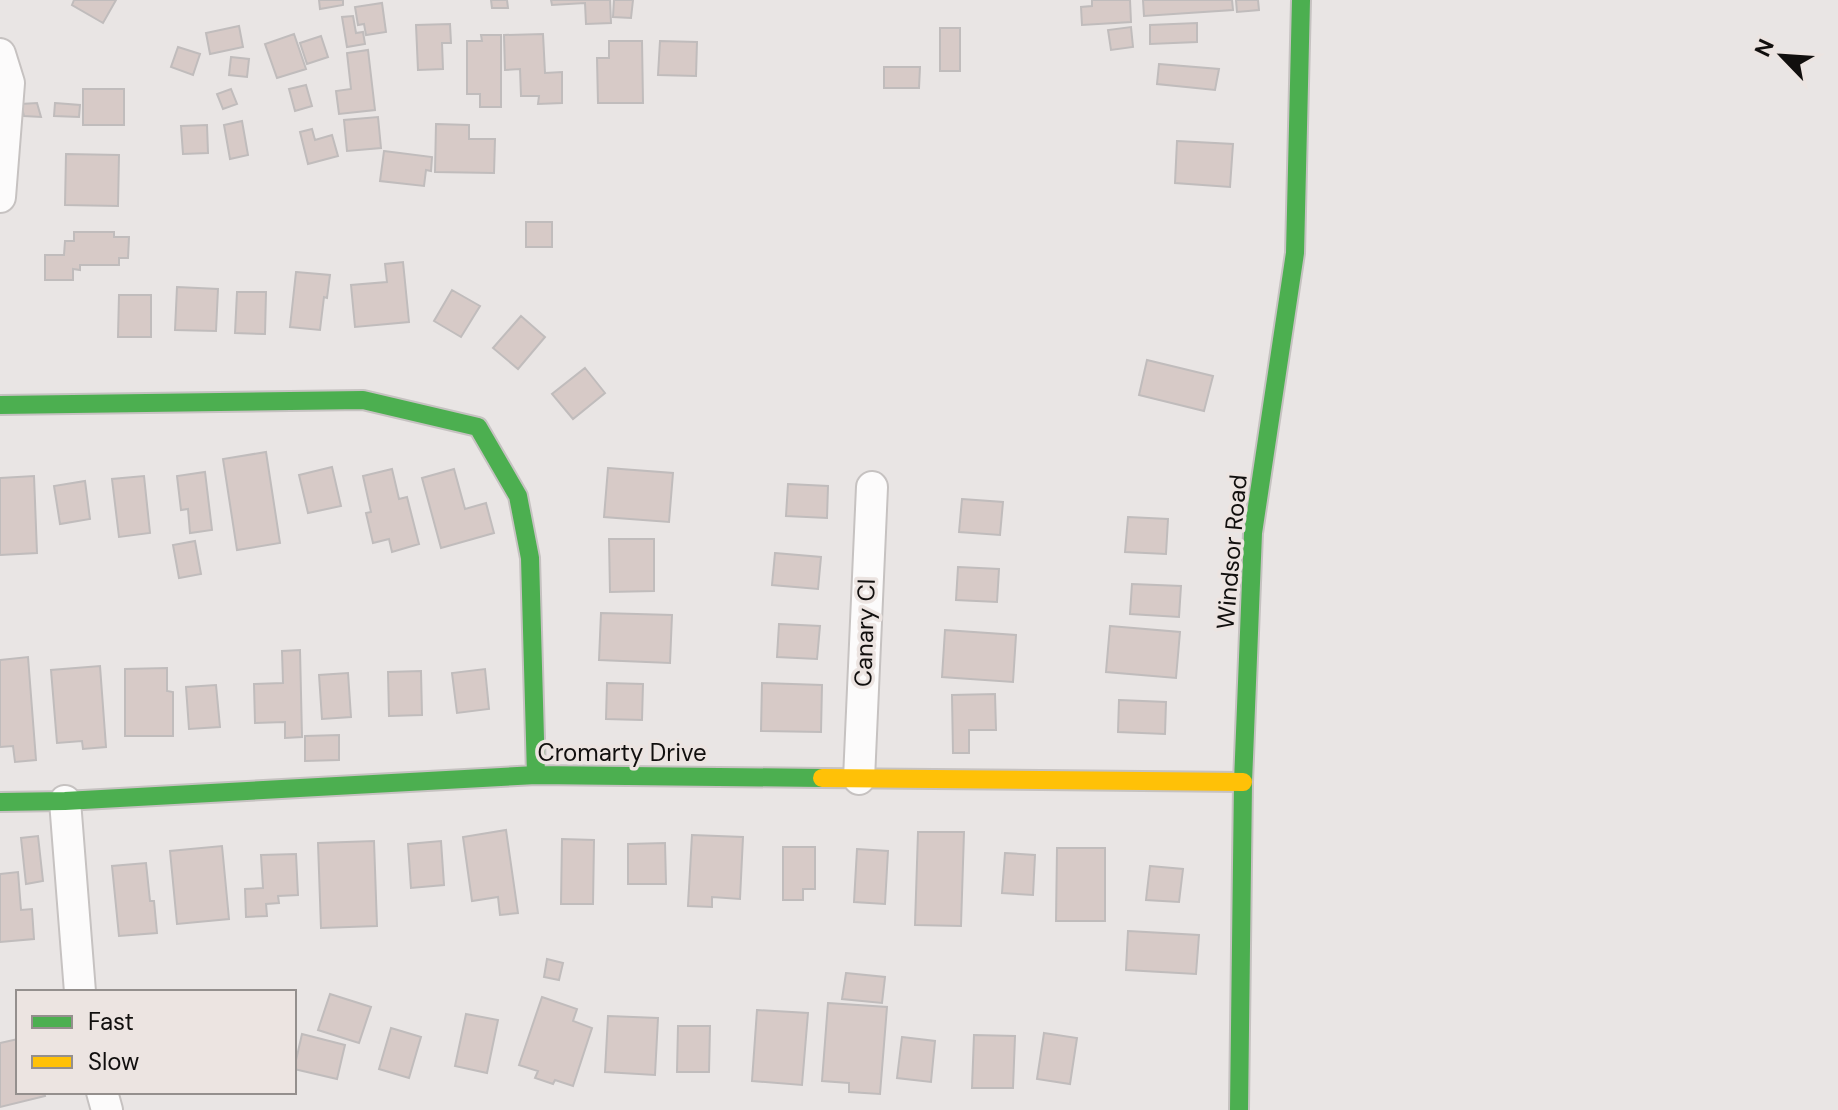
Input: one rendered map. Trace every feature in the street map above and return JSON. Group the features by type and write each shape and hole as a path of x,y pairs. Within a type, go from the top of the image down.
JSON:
{"street":[{"name":"Windsor Road","path":"1239,1110 1243,782 1253,533 1295,253 1301,0"},
{"path":"0,54 9,83 0,197"},
{"path":"0,405 363,400 478,427 518,496 530,558 536,775"},
{"name":"Canary Cl","path":"859,779 872,487"},
{"name":"Cromarty Drive","path":"0,802 536,775 1243,782"},
{"path":"65,801 80,990"}],"building":[{"path":"74,0 116,0 103,23 72,5"},
{"path":"319,0 343,0 343,5 320,9"},
{"path":"491,0 507,0 508,8 492,8"},
{"path":"551,0 610,0 611,23 586,24 585,3 552,5"},
{"path":"614,0 633,0 631,18 613,17"},
{"path":"1092,0 1130,0 1131,22 1082,25 1081,7 1092,6"},
{"path":"1143,0 1232,0 1233,10 1144,16"},
{"path":"1236,0 1258,0 1259,10 1237,12"},
{"path":"382,3 386,32 366,35 364,24 358,25 355,7"},
{"path":"353,16 356,33 363,32 365,44 347,47 342,17"},
{"path":"1197,23 1197,42 1150,44 1150,25"},
{"path":"450,24 451,43 442,43 443,69 418,70 416,25"},
{"path":"239,26 243,47 210,54 206,33"},
{"path":"1131,27 1133,47 1111,50 1108,30"},
{"path":"940,28 960,28 960,71 940,71"},
{"path":"294,34 306,69 277,78 265,44"},
{"path":"543,34 545,73 562,72 562,103 538,104 539,96 521,96 520,69 505,70 504,35"},
{"path":"481,35 501,35 501,107 480,107 480,94 467,94 467,41 482,41"},
{"path":"321,36 328,57 307,64 300,43"},
{"path":"609,41 642,41 643,103 598,103 597,58 609,58"},
{"path":"660,41 697,42 696,76 658,75"},
{"path":"178,47 200,54 193,75 171,67"},
{"path":"368,50 375,110 339,114 336,91 351,89 347,53"},
{"path":"231,57 249,59 247,77 229,75"},
{"path":"1159,64 1219,69 1215,90 1157,84"},
{"path":"884,67 920,67 919,88 884,88"},
{"path":"306,85 312,106 295,111 289,89"},
{"path":"83,89 124,89 124,125 83,125"},
{"path":"231,89 237,104 223,109 217,94"},
{"path":"37,103 41,117 24,116 21,104"},
{"path":"55,103 80,105 79,117 54,116"},
{"path":"378,117 381,148 347,151 344,120"},
{"path":"242,121 248,155 230,159 224,125"},
{"path":"436,124 469,125 469,139 495,139 494,173 435,172"},
{"path":"207,125 208,153 183,154 181,126"},
{"path":"312,129 315,140 332,135 338,156 308,164 300,132"},
{"path":"1177,141 1233,144 1230,187 1175,183"},
{"path":"384,151 432,157 431,171 426,170 424,186 380,181"},
{"path":"66,154 119,155 118,206 65,205"},
{"path":"526,222 552,222 552,247 526,247"},
{"path":"74,232 114,232 114,237 129,237 128,258 119,258 119,265 80,265 80,270 73,269 73,280 45,280 45,255 64,255 65,241 74,241"},
{"path":"403,262 409,322 355,327 351,285 387,282 385,264"},
{"path":"296,272 330,275 320,330 290,327"},
{"path":"177,287 218,289 216,331 175,330"},
{"path":"452,290 480,306 461,337 434,321"},
{"path":"237,292 266,292 265,334 235,333"},
{"path":"119,295 151,295 151,337 118,337"},
{"path":"521,316 545,337 518,369 493,348"},
{"path":"1147,360 1213,376 1204,411 1139,395"},
{"path":"585,368 605,393 573,419 552,394"},
{"path":"266,452 280,543 237,550 223,459"},
{"path":"332,467 341,506 308,513 299,475"},
{"path":"608,468 673,473 669,522 604,517"},
{"path":"392,469 399,499 407,497 419,544 392,552 389,539 373,543 366,513 371,512 363,476"},
{"path":"454,469 465,509 486,503 494,533 441,548 422,478"},
{"path":"205,472 212,530 190,533 188,509 181,510 177,476"},
{"path":"34,476 37,553 0,555 0,478"},
{"path":"144,476 150,533 119,537 112,479"},
{"path":"85,481 90,519 60,524 54,486"},
{"path":"788,484 828,486 827,518 786,516"},
{"path":"962,499 1003,502 1000,535 959,532"},
{"path":"1128,517 1168,519 1166,554 1125,552"},
{"path":"609,539 654,539 654,591 610,592"},
{"path":"195,541 201,574 179,578 173,545"},
{"path":"775,553 821,557 818,589 772,585"},
{"path":"958,567 999,569 997,602 956,600"},
{"path":"1132,584 1181,586 1179,617 1130,614"},
{"path":"601,613 672,615 670,663 599,660"},
{"path":"779,624 820,626 817,659 777,657"},
{"path":"1110,626 1180,632 1176,678 1106,672"},
{"path":"945,630 1016,635 1013,682 942,677"},
{"path":"300,650 302,737 285,738 285,722 255,723 254,684 283,683 282,651"},
{"path":"28,657 36,760 15,762 13,746 0,747 0,660"},
{"path":"100,666 106,747 83,749 82,741 57,743 51,670"},
{"path":"167,668 167,691 173,692 173,736 125,736 125,669"},
{"path":"485,669 489,709 457,713 452,673"},
{"path":"421,671 422,715 389,716 388,672"},
{"path":"348,673 351,717 322,719 319,675"},
{"path":"607,683 643,684 642,720 606,719"},
{"path":"762,683 822,685 821,732 761,731"},
{"path":"216,685 220,727 189,729 186,687"},
{"path":"995,694 996,730 969,730 969,753 953,753 952,695"},
{"path":"1119,700 1166,702 1165,734 1118,732"},
{"path":"339,735 339,760 305,761 305,736"},
{"path":"506,830 518,913 500,915 498,897 472,901 463,837"},
{"path":"918,832 964,832 961,926 915,925"},
{"path":"692,835 743,837 740,899 712,897 712,907 688,906"},
{"path":"38,836 43,881 26,884 21,838"},
{"path":"562,839 594,840 593,904 561,904"},
{"path":"374,841 377,926 321,928 318,843"},
{"path":"441,841 444,885 411,888 408,844"},
{"path":"665,843 666,884 628,884 628,844"},
{"path":"222,846 229,919 177,924 170,851"},
{"path":"783,847 815,847 815,889 803,889 803,900 783,900"},
{"path":"1057,848 1105,848 1105,921 1056,921"},
{"path":"857,849 888,851 885,904 854,902"},
{"path":"1005,853 1035,855 1033,895 1002,893"},
{"path":"296,854 298,895 278,896 279,903 266,904 267,916 246,917 245,889 263,888 261,855"},
{"path":"146,863 157,933 119,936 112,866"},
{"path":"1150,866 1183,869 1179,902 1146,900"},
{"path":"18,872 21,910 32,909 34,939 0,942 0,874"},
{"path":"1128,931 1199,935 1196,974 1126,970"},
{"path":"547,959 563,963 559,980 544,977"},
{"path":"846,973 885,977 882,1003 842,999"},
{"path":"330,994 371,1007 359,1043 318,1030"},
{"path":"542,997 577,1009 573,1021 592,1028 573,1086 535,1078 538,1071 519,1065"},
{"path":"828,1003 887,1007 880,1094 849,1092 849,1083 822,1081"},
{"path":"757,1010 808,1013 802,1085 752,1081"},
{"path":"466,1014 498,1020 487,1073 455,1066"},
{"path":"608,1016 658,1018 655,1075 605,1072"},
{"path":"678,1026 710,1026 709,1072 677,1072"},
{"path":"391,1028 421,1037 409,1078 379,1069"},
{"path":"1044,1033 1077,1038 1070,1084 1037,1079"},
{"path":"302,1034 345,1045 337,1079 296,1069"},
{"path":"974,1035 1015,1036 1013,1088 972,1088"},
{"path":"902,1037 935,1041 931,1082 897,1078"},
{"path":"16,1039 16,1094 45,1096 0,1107 0,1043"}],"traffic: fast":[{"path":"1239,1110 1243,782 1253,533 1295,253 1301,0"},
{"path":"0,405 363,400 478,427 518,496 530,558 536,775"},
{"path":"0,802 536,775 822,778"}],"traffic: slow":[{"path":"822,778 1243,782"}]}
